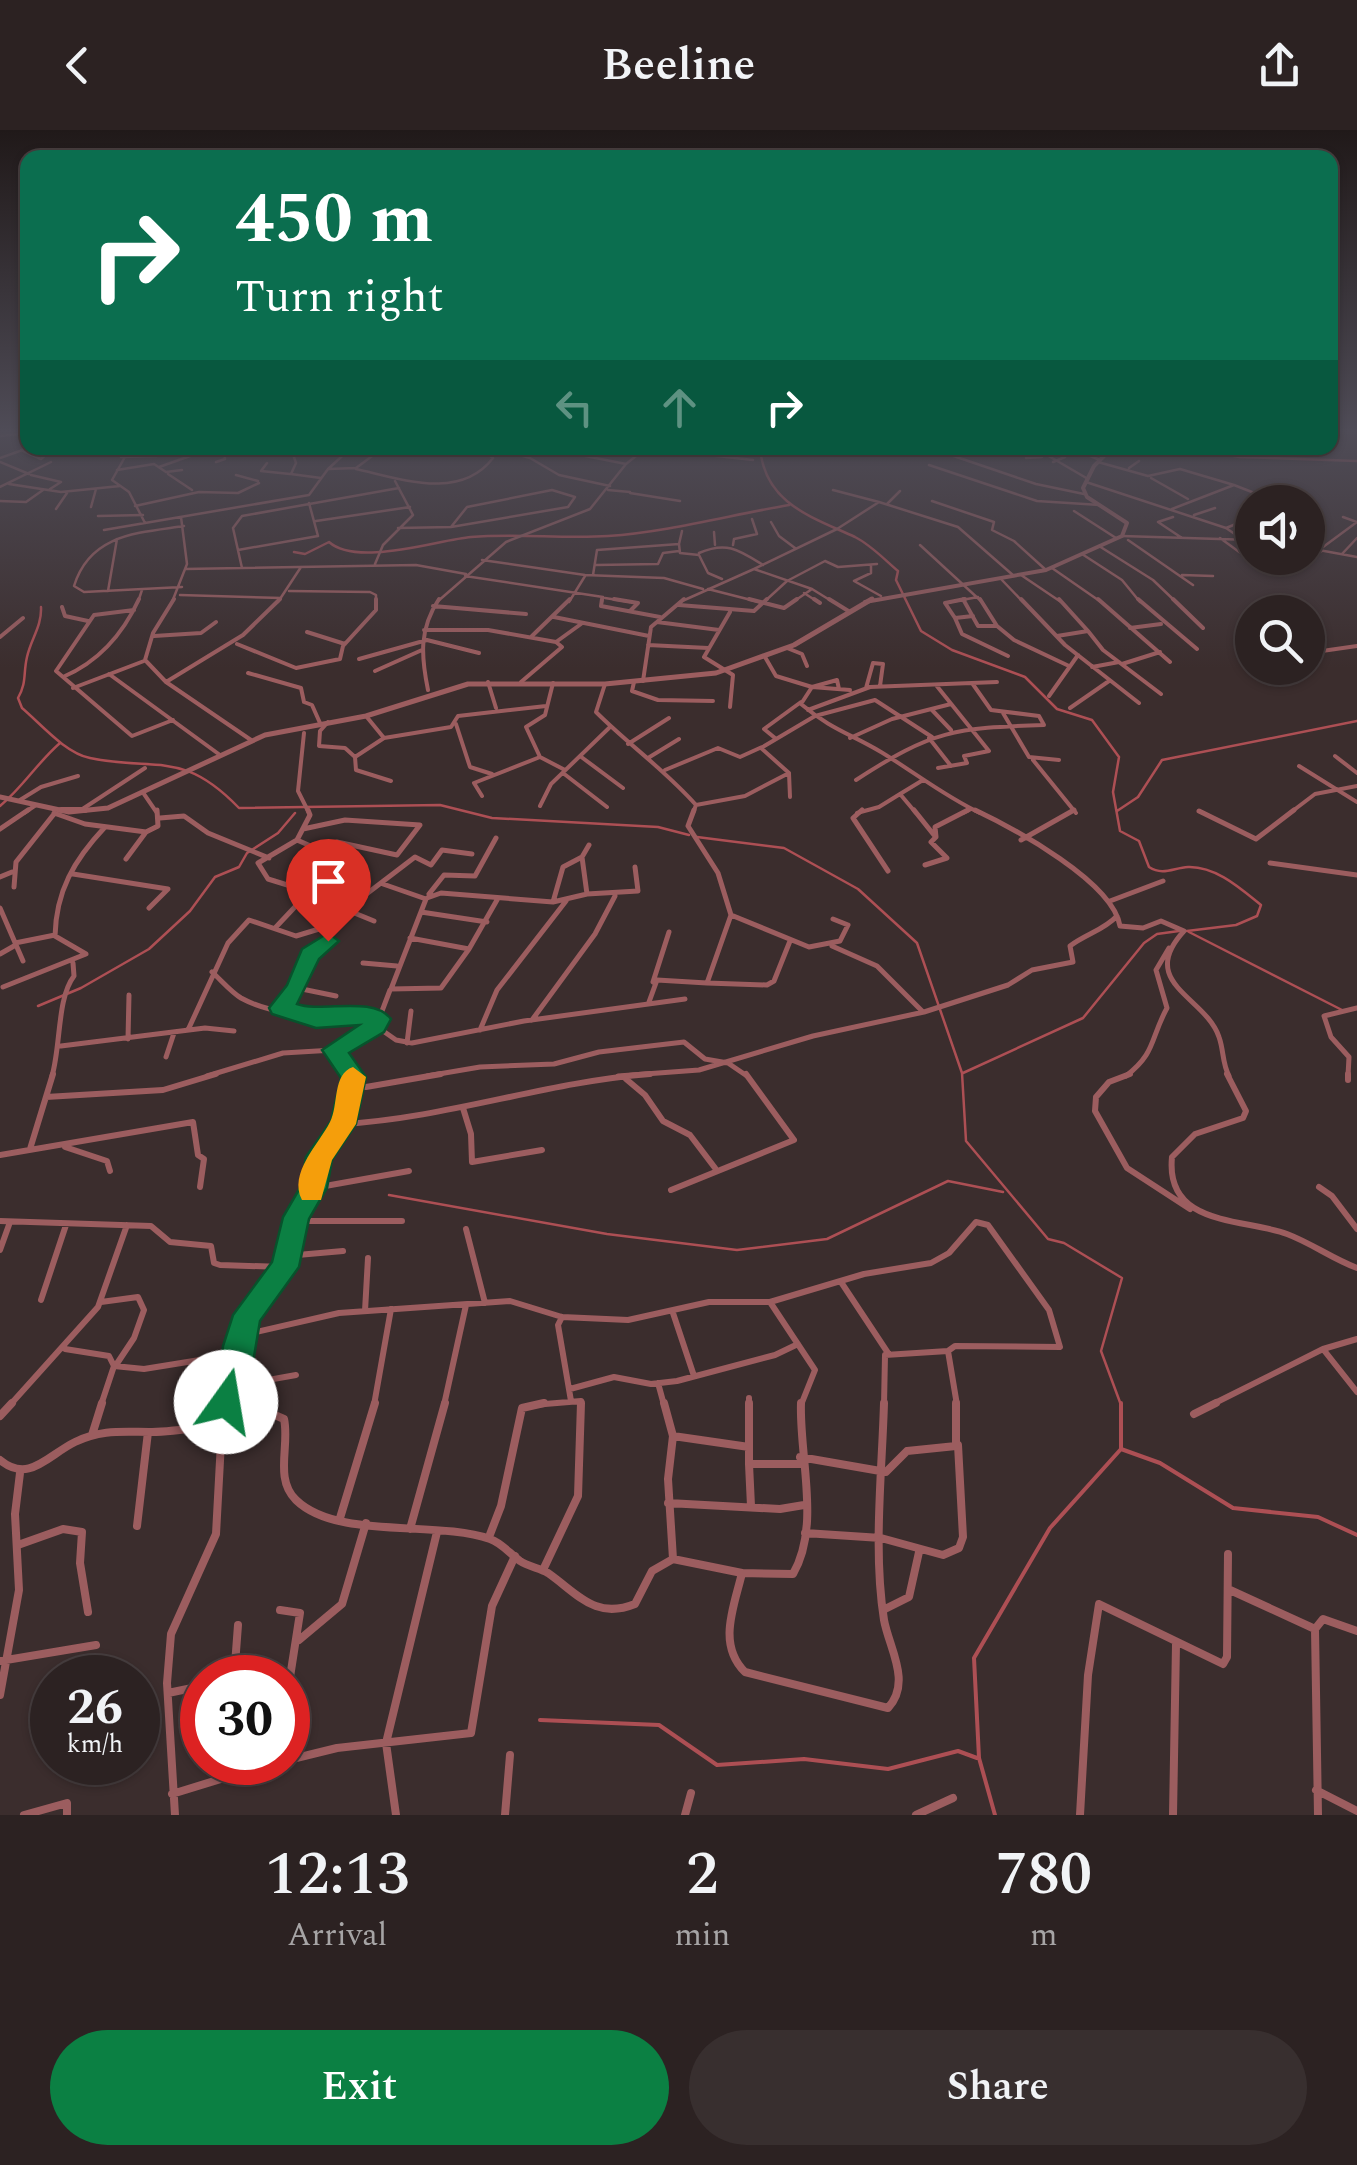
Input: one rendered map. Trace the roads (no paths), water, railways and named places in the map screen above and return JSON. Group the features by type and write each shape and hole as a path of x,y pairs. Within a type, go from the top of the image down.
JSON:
{"street":[{"path":"140,511 145,523"},
{"path":"104,530 217,511"},
{"path":"242,568 233,528 238,518 273,511"},
{"path":"238,550 312,539 320,533 312,511"},
{"path":"316,521 386,511"},
{"path":"374,564 398,528 412,517 411,511"},
{"path":"450,528 464,511"},
{"path":"398,528 450,528 543,511"},
{"path":"428,690 422,650 433,606 482,560 511,540 586,511"},
{"path":"644,681 650,636 658,620 706,589 838,529 865,511"},
{"path":"908,511 958,527 1017,576 1057,597 1121,663 1162,694"},
{"path":"931,518 943,511"},
{"path":"963,511 994,522 992,530 1049,569 1082,584 1170,662"},
{"path":"1075,511 1193,586"},
{"path":"1108,511 1126,523 1121,538"},
{"path":"1176,511 1235,534"},
{"path":"1191,516 1207,511"},
{"path":"98,516 143,514"},
{"path":"180,517 184,526 185,569 180,595 144,652 145,660 166,682 251,740"},
{"path":"1325,547 1357,522 1343,517"},
{"path":"1173,518 1158,522 1182,538"},
{"path":"732,546 734,539 757,534 752,519"},
{"path":"771,522 779,536 795,548"},
{"path":"1226,528 1235,524"},
{"path":"182,586 84,592 74,586 87,552 117,538 184,526"},
{"path":"679,551 682,531"},
{"path":"712,546 714,532"},
{"path":"108,592 117,538"},
{"path":"14,887 12,872 33,834 55,812 108,808 251,740 300,724 366,716 418,697 488,682 605,684 728,670 787,648 881,596 1049,569 1121,538 1235,539"},
{"path":"1220,538 1235,549"},
{"path":"1342,554 1357,538"},
{"path":"593,575 597,550 678,544"},
{"path":"920,545 971,598"},
{"path":"596,565 658,564 663,553 696,553 712,546 732,546 763,565"},
{"path":"1100,546 1153,580 1203,628"},
{"path":"1325,551 1357,557"},
{"path":"696,553 708,573 725,580"},
{"path":"1082,554 1122,580 1163,624 1197,649"},
{"path":"482,560 585,575 664,578 784,608 812,590"},
{"path":"678,605 754,611 787,581 825,561 838,568 848,563 874,564 871,573 854,582 881,596"},
{"path":"185,569 426,566 638,602 630,611"},
{"path":"166,682 237,644 289,591 301,567"},
{"path":"754,569 812,590 850,612"},
{"path":"532,636 575,594 585,575"},
{"path":"1179,576 1213,576"},
{"path":"1001,579 1078,655 1139,702"},
{"path":"958,584 978,597 997,626 1014,640 1070,666"},
{"path":"62,677 99,656 134,610 142,590"},
{"path":"237,644 295,671 340,658 345,644 372,617 376,595 289,591"},
{"path":"804,593 820,603"},
{"path":"180,595 282,598"},
{"path":"978,597 945,603 962,634 1008,656"},
{"path":"605,598 601,606 718,630"},
{"path":"964,599 978,626 997,626"},
{"path":"433,606 526,614"},
{"path":"62,608 64,616 88,621"},
{"path":"134,610 104,612 88,621 56,669 72,688 132,736 173,720"},
{"path":"730,612 704,660 728,670 734,677 730,707"},
{"path":"956,618 973,616"},
{"path":"554,617 650,636"},
{"path":"0,637 23,618"},
{"path":"154,636 202,633 216,622"},
{"path":"556,642 581,624"},
{"path":"1130,628 1163,624"},
{"path":"424,630 488,630 532,636 562,647 521,682"},
{"path":"307,632 345,644"},
{"path":"1057,636 1088,632"},
{"path":"359,659 424,640 479,653"},
{"path":"648,645 708,648"},
{"path":"1325,650 1357,646"},
{"path":"787,648 802,654 807,666"},
{"path":"376,672 422,650"},
{"path":"1092,667 1160,652"},
{"path":"1049,696 1078,655"},
{"path":"764,657 776,676 812,687 836,680 846,691"},
{"path":"72,688 145,660"},
{"path":"866,688 873,663 883,664 880,686"},
{"path":"248,673 302,688 304,702 312,705 320,724"},
{"path":"109,674 220,755"},
{"path":"1070,708 1110,680"},
{"path":"488,682 496,709"},
{"path":"634,682 632,691 658,700 713,701"},
{"path":"808,710 846,691 866,688 997,682"},
{"path":"554,683 544,717 526,727 540,758 607,807"},
{"path":"935,683 972,725 988,751 964,756 967,763 938,768"},
{"path":"856,780 952,730 972,725 1044,722 1034,715 987,708 972,683"},
{"path":"605,684 596,712 608,728 665,770 696,805"},
{"path":"775,738 764,729 801,702 812,687"},
{"path":"418,697 428,690 437,692"},
{"path":"665,770 718,748 740,757 815,716 874,700 931,738 951,766"},
{"path":"801,702 850,738 892,758 971,810 1091,880 1117,907 1120,926 1142,928 1161,921 1184,930 1156,970 1168,1008 1155,1030 1150,1056 1126,1076 1109,1082 1096,1096 1095,1111 1127,1168 1196,1214 1223,1224 1282,1232 1324,1257 1357,1268"},
{"path":"850,738 901,717 952,704"},
{"path":"492,774 470,767 456,724 458,716 546,706"},
{"path":"932,710 952,730"},
{"path":"1003,713 1033,760 1076,813 1020,840"},
{"path":"366,716 384,738"},
{"path":"628,744 669,718"},
{"path":"328,722 318,746 354,754 384,738 419,735 456,724"},
{"path":"540,806 544,793 608,728"},
{"path":"862,732 862,742"},
{"path":"304,733 298,791 305,813 310,815 297,840 257,865 268,879 350,908 374,921"},
{"path":"648,758 679,738"},
{"path":"762,747 788,773 790,797"},
{"path":"354,754 354,768 391,781"},
{"path":"580,756 623,788"},
{"path":"1335,756 1357,774"},
{"path":"482,796 473,785 492,774 540,758"},
{"path":"1033,760 1059,760"},
{"path":"1299,766 1322,784 1357,802"},
{"path":"79,812 145,768"},
{"path":"696,805 728,801 770,786 788,773"},
{"path":"20,800 42,787 78,776"},
{"path":"888,871 853,818 924,779"},
{"path":"1198,811 1256,839 1315,794 1342,792 1357,786"},
{"path":"0,797 105,827 146,832 158,827 160,818 158,808 144,794"},
{"path":"900,794 934,835"},
{"path":"0,830 36,805"},
{"path":"696,805 688,826 718,873 731,915 707,983"},
{"path":"925,865 946,858 931,842 940,822 971,810"},
{"path":"160,818 184,816 208,834 268,858"},
{"path":"297,840 322,851 337,842 398,854 420,825 328,820 303,829"},
{"path":"55,935 56,902 85,848 105,827"},
{"path":"126,859 146,832"},
{"path":"46,1097 162,1090 282,1054 334,1050 378,1022 428,896 444,874 474,876 496,838"},
{"path":"587,894 582,857 588,845"},
{"path":"188,1030 212,972 244,922 253,920 296,936 319,929 415,857 430,864 442,850 472,854"},
{"path":"553,902 562,867 582,857"},
{"path":"1270,864 1357,875"},
{"path":"380,884 428,896 497,900 510,896 553,902 587,894 614,896 638,891 635,867"},
{"path":"0,877 12,872"},
{"path":"73,874 168,889 149,908"},
{"path":"1110,900 1163,881"},
{"path":"276,928 308,893"},
{"path":"532,1020 595,934 614,896"},
{"path":"391,989 441,988 497,900"},
{"path":"480,1030 498,990 566,901"},
{"path":"0,908 23,960"},
{"path":"421,912 486,922"},
{"path":"731,915 808,947 832,946 878,966 912,1006 924,1012"},
{"path":"343,1124 408,1120 565,1085 659,1076 924,1012 1008,985 1038,968 1073,962 1070,946 1092,930 1106,928 1117,916"},
{"path":"832,946 848,931 848,925 833,919"},
{"path":"281,1008 297,988 310,955 331,938 319,929"},
{"path":"0,936 11,932"},
{"path":"649,1002 669,932"},
{"path":"0,954 14,944 55,935 86,952 3,987"},
{"path":"410,938 468,949"},
{"path":"653,982 677,978 767,986 774,981 791,940"},
{"path":"1170,947 1166,962 1170,979 1219,1035 1222,1063 1246,1111 1243,1118 1196,1134 1170,1160 1178,1190 1196,1214"},
{"path":"30,1149 62,1046 66,1015 63,990 74,976 72,961"},
{"path":"362,963 397,966"},
{"path":"212,972 242,998 316,1019 343,1014 378,1022 407,1043 532,1020 685,999"},
{"path":"297,988 336,996"},
{"path":"128,995 128,1040"},
{"path":"1348,1080 1350,1057 1332,1038 1324,1016 1357,1008"},
{"path":"407,1043 412,1012"},
{"path":"62,1046 188,1030 234,1031"},
{"path":"166,1056 174,1033"},
{"path":"350,1085 366,1087 480,1066 554,1064 599,1052 684,1042 705,1059 728,1062 745,1073 794,1140 716,1168 671,1190"},
{"path":"174,1815 168,1693 174,1620 218,1522 222,1424 234,1386 242,1335 252,1306 284,1267 295,1222 314,1188 320,1157 343,1124 352,1072 334,1050"},
{"path":"624,1078 645,1096 662,1122 690,1135 716,1168"},
{"path":"463,1108 472,1134 472,1162 542,1150"},
{"path":"0,1155 195,1122 198,1155 204,1165 200,1187"},
{"path":"62,1146 107,1161 110,1171"},
{"path":"314,1188 409,1171"},
{"path":"1319,1187 1332,1196 1357,1229"},
{"path":"295,1222 402,1220"},
{"path":"0,1221 151,1226 163,1238 180,1245 205,1242 220,1266 284,1267"},
{"path":"0,1250 10,1222"},
{"path":"242,1335 318,1316 365,1310 519,1302 562,1317 628,1320 709,1302 770,1302 931,1263 949,1253 976,1222 988,1224 1049,1310 1060,1347 955,1346 948,1352 888,1353"},
{"path":"41,1300 66,1225"},
{"path":"0,1416 65,1349 101,1302 107,1272 128,1233 127,1225"},
{"path":"466,1229 485,1304"},
{"path":"286,1256 343,1251"},
{"path":"365,1310 368,1258"},
{"path":"841,1282 888,1353"},
{"path":"92,1436 115,1366 134,1338 144,1310 138,1297 101,1302"},
{"path":"0,1460 20,1472 42,1465 92,1436 120,1430 148,1432 222,1424 270,1413 284,1419 287,1432 282,1458 290,1491 303,1505 340,1518 488,1537 543,1570 590,1607 623,1610 644,1593 652,1571 673,1559 742,1573 793,1574 801,1564 805,1532 801,1402 815,1370 770,1302"},
{"path":"410,1528 431,1463 466,1306"},
{"path":"340,1518 376,1399 391,1309"},
{"path":"673,1313 694,1376"},
{"path":"562,1317 558,1325 571,1401"},
{"path":"1194,1414 1323,1349 1357,1338"},
{"path":"570,1388 614,1377 658,1383 776,1355 798,1344"},
{"path":"65,1349 110,1356 115,1366"},
{"path":"1323,1349 1357,1392"},
{"path":"805,1532 882,1538 919,1552 943,1555 959,1548 963,1537 958,1442 954,1378 948,1352"},
{"path":"742,1573 728,1637 728,1655 736,1665 745,1672 888,1708 894,1703 899,1665 884,1609 882,1538 886,1472 883,1360 888,1353"},
{"path":"115,1366 144,1369 236,1354"},
{"path":"188,1428 203,1359"},
{"path":"234,1386 296,1375"},
{"path":"658,1383 673,1436 668,1503 673,1559"},
{"path":"749,1398 751,1507"},
{"path":"488,1537 501,1506 522,1408 580,1401 578,1496 543,1570"},
{"path":"137,1526 148,1432"},
{"path":"673,1436 749,1448"},
{"path":"886,1472 900,1453 920,1446 951,1448 958,1442"},
{"path":"749,1464 800,1461 886,1472"},
{"path":"0,1695 3,1661 19,1590 15,1514 20,1472"},
{"path":"668,1503 804,1505"},
{"path":"299,1640 342,1604 366,1522"},
{"path":"18,1544 63,1529 82,1532 80,1563 88,1612"},
{"path":"396,1815 386,1743 437,1532"},
{"path":"884,1609 904,1604 914,1594 919,1552"},
{"path":"1080,1815 1088,1675 1099,1604 1222,1664 1227,1657 1228,1554"},
{"path":"310,1756 471,1732 492,1606 515,1556"},
{"path":"1230,1590 1316,1630"},
{"path":"280,1610 300,1613 296,1655"},
{"path":"1318,1815 1316,1630 1323,1619 1357,1631"},
{"path":"236,1655 238,1625"},
{"path":"1173,1815 1176,1644"},
{"path":"3,1661 96,1645"},
{"path":"168,1693 180,1691"},
{"path":"505,1815 510,1755"},
{"path":"172,1794 202,1785"},
{"path":"1316,1790 1357,1811"},
{"path":"685,1815 691,1793"},
{"path":"916,1815 953,1798"},
{"path":"24,1815 67,1802 68,1815"}],"waterway":[{"path":"294,552 305,554 329,542 342,549 377,552 471,537 631,534 760,511"},
{"path":"800,511 861,540 898,571 896,580 921,631 952,650 1025,677 1057,709 1092,720 1119,757 1113,792 1120,831 1139,841 1149,867 1164,871 1188,867 1208,870 1261,905 1257,916 1236,925 1187,931"},
{"path":"41,607 18,698 22,708 45,730 81,755 184,770 219,789 239,808 440,805 492,818 658,827 689,835"},
{"path":"1117,811 1138,797 1162,760 1357,721"},
{"path":"0,806 60,743"},
{"path":"38,1006 81,988 149,949 190,911 215,877 239,867 247,853 278,833 295,813"},
{"path":"697,837 784,848 858,889 917,943 962,1073 966,1141 1048,1239 1064,1243 1122,1278 1101,1351 1121,1405"},
{"path":"963,1073 1083,1018 1144,943 1157,934 1179,931"},
{"path":"1189,932 1342,1010"},
{"path":"389,1195 607,1234 737,1250 827,1239 948,1181 1003,1192"},
{"path":"1121,1405 1121,1449"},
{"path":"995,1815 979,1758 974,1658 1050,1528 1121,1449"},
{"path":"1121,1449 1160,1463 1233,1508 1318,1517 1357,1535"},
{"path":"540,1720 659,1725 717,1765 804,1759 888,1769 958,1751 977,1758"}]}
